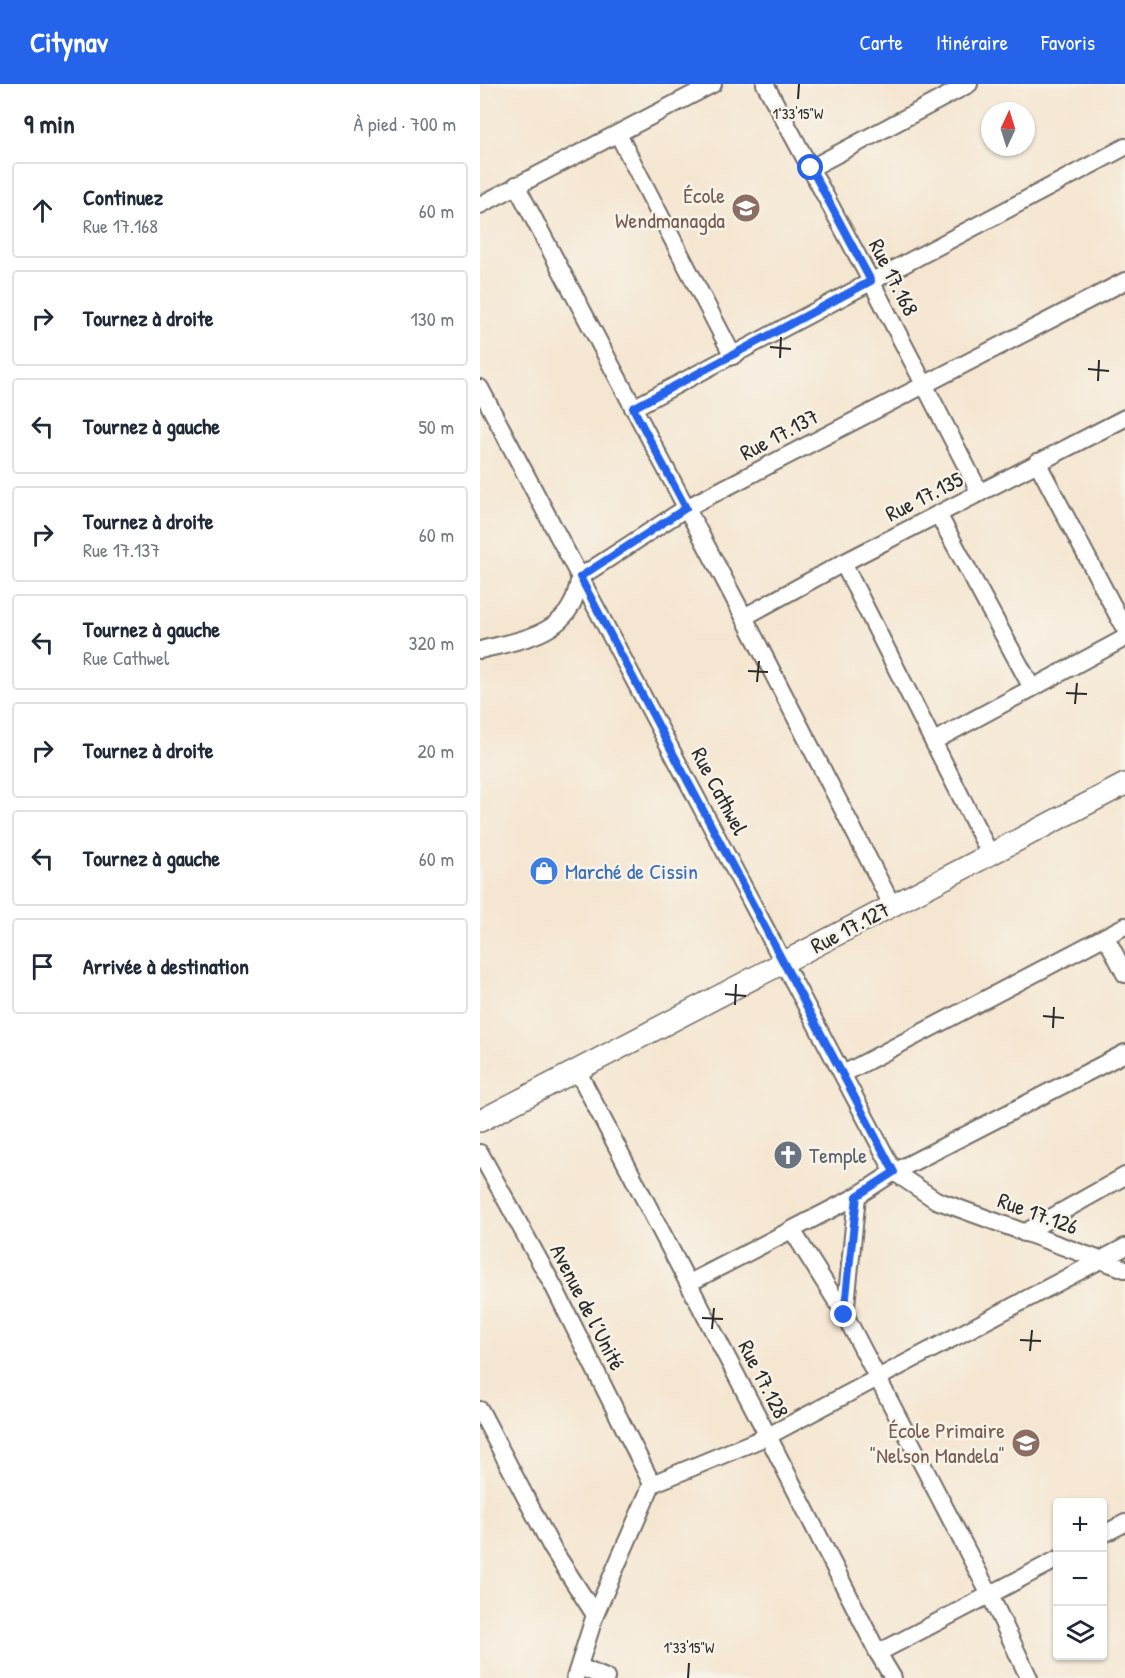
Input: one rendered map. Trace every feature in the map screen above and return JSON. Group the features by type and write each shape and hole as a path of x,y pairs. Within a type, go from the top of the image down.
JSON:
{"street":[{"path":"480,205 713,84"},
{"name":"Rue 17.168","path":"765,84 871,281 980,493"},
{"path":"811,168 969,84"},
{"path":"618,134 733,356"},
{"path":"633,408 1125,147"},
{"path":"516,185 744,617 892,905"},
{"name":"Rue 17.137","path":"580,577 686,508 1125,281"},
{"name":"Rue Cathwel","path":"480,388 894,1172 936,1200"},
{"name":"Rue 17.135","path":"744,617 843,563 1125,418"},
{"path":"1038,462 1125,628"},
{"path":"938,514 1032,688"},
{"path":"843,563 990,854"},
{"path":"480,650 533,636 548,629 572,605 580,577"},
{"path":"934,741 1125,638"},
{"name":"Rue 17.127","path":"480,1121 1125,784"},
{"path":"843,1074 1125,926"},
{"path":"1106,938 1125,974"},
{"path":"689,1283 857,1196 894,1172 1125,1053"},
{"name":"Rue 17.128","path":"577,1070 893,1678"},
{"name":"Avenue de l´Unité","path":"480,1153 555,1289 652,1484"},
{"path":"1024,1233 1125,1176"},
{"path":"844,1315 857,1196"},
{"name":"Rue 17.126","path":"936,1200 1125,1269"},
{"path":"792,1230 844,1315 877,1377 990,1595 1029,1678"},
{"path":"606,1678 578,1672 595,1615 652,1484 768,1436 1125,1247"},
{"path":"480,1410 552,1548 595,1615"},
{"path":"1107,1532 1125,1523"},
{"path":"878,1653 1053,1562"}],"place":[{"name":"École Wendmanagda","path":"746,208"},
{"name":"Marché de Cissin","path":"544,871"},
{"name":"Temple","path":"788,1155"},
{"name":"École Primaire \"Nelson Mandela\"","path":"1026,1443"}],"route":[{"path":"811,168 871,281 633,408 686,508 580,577 894,1172 857,1196 844,1315"}]}
